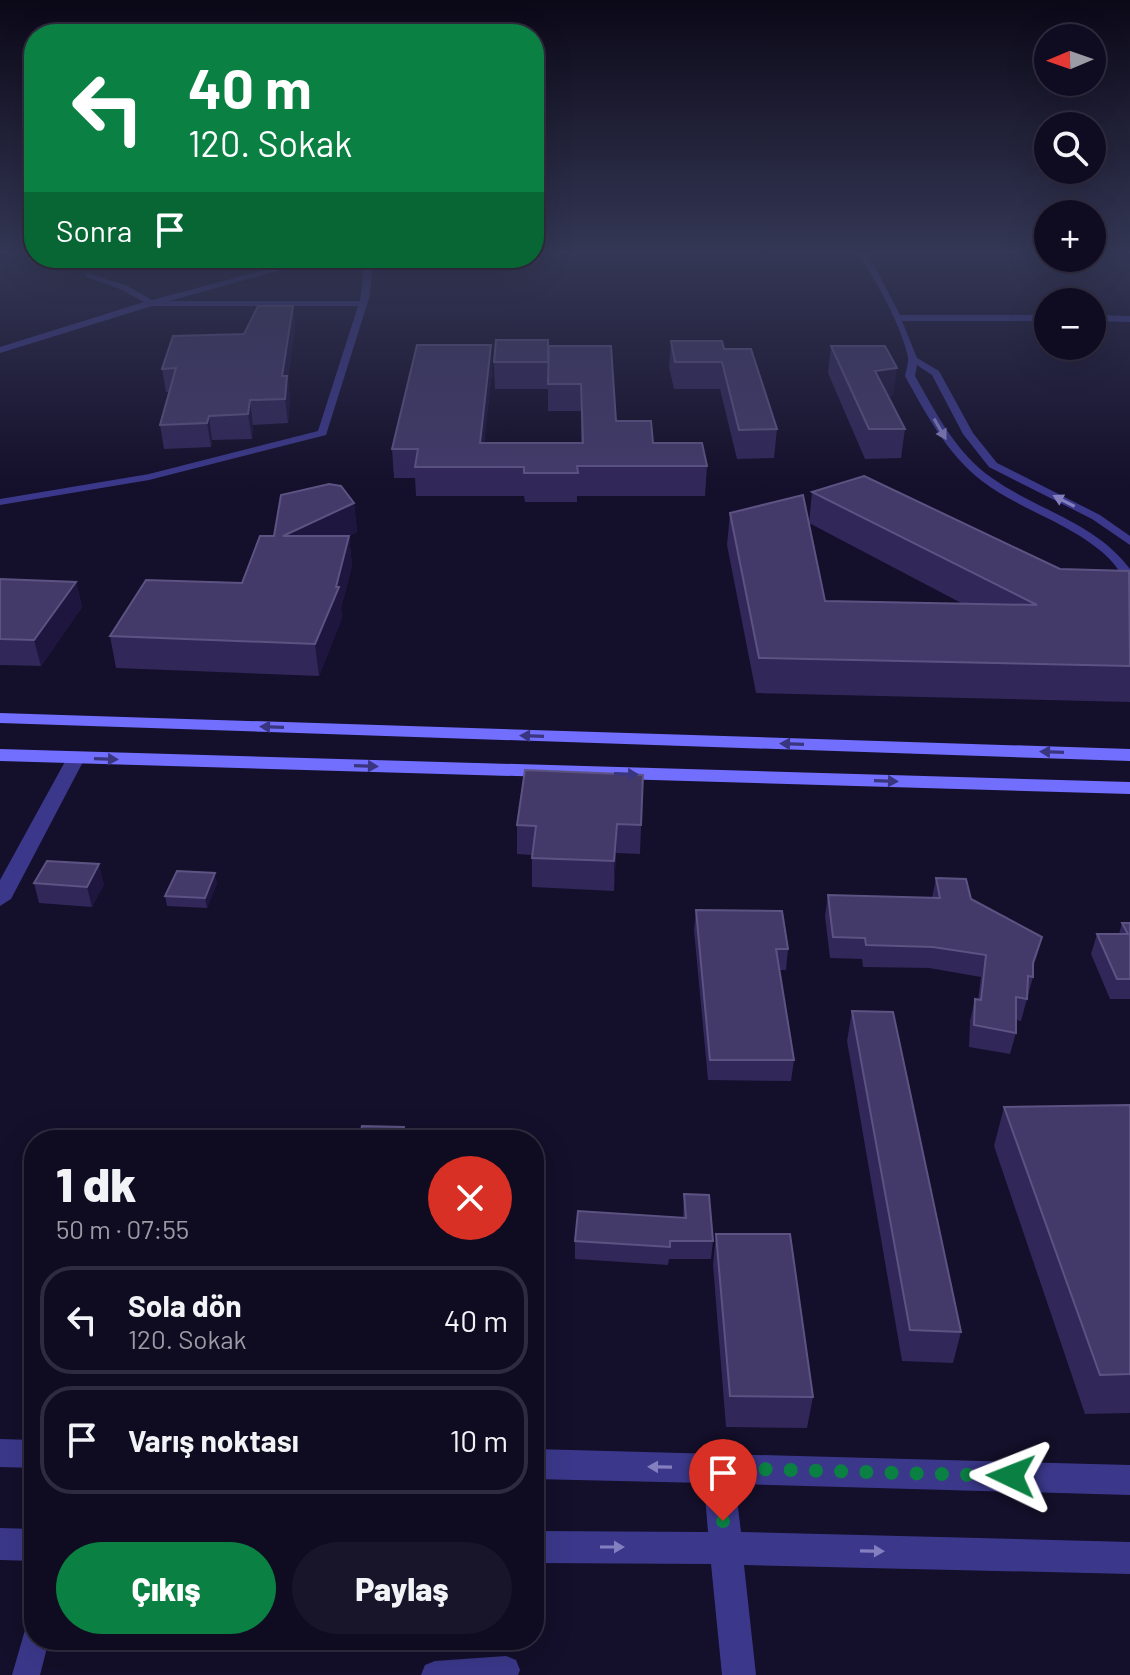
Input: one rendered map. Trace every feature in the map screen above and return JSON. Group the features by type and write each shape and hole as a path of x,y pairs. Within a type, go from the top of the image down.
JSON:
{"main road":[{"path":"0,718 1130,755"},
{"path":"0,755 1130,788"}],"street":[{"path":"0,899 76,758"},
{"path":"0,1453 24,1454"},
{"path":"544,1464 1130,1480"},
{"path":"718,1468 739,1675"},
{"path":"0,1544 24,1545"},
{"path":"544,1547 725,1548 1130,1558"}],"lane":[{"path":"0,350 67,329"},
{"path":"0,502 149,477 322,433 355,329"},
{"path":"901,329 913,359 910,376 949,444 987,480 1073,526 1124,566 1130,577"},
{"path":"913,359 936,373 968,434 993,465 1096,517 1130,541"},
{"path":"26,1675 32,1650"},
{"path":"435,1675 506,1670"}],"building":[{"path":"246,329 289,329 282,376 287,376 285,399 250,400 248,414 209,416 207,423 160,425 176,368 162,369 173,336 244,334"},
{"path":"496,340 548,340 548,362 494,362"},
{"path":"671,341 722,341 724,349 751,349 777,429 739,430 722,362 675,362"},
{"path":"417,345 491,345 480,443 583,443 581,384 548,384 549,346 611,346 616,421 651,421 653,443 702,443 707,466 577,466 578,473 524,473 524,467 415,467 418,449 392,449"},
{"path":"831,346 885,346 897,368 875,371 905,429 869,429"},
{"path":"864,476 1060,569 1129,571 1130,666 759,658 730,513 803,495 825,601 1037,605 812,492"},
{"path":"329,484 341,486 354,503 283,536 349,536 336,587 339,587 315,644 110,636 146,580 242,583 260,536 274,536 281,495"},
{"path":"0,579 76,582 34,640 0,639"},
{"path":"525,770 643,775 641,825 617,824 614,861 532,858 536,826 517,825"},
{"path":"47,861 99,864 87,887 34,883"},
{"path":"177,871 215,873 205,898 165,896"},
{"path":"936,878 966,879 971,899 1042,937 1033,963 1033,977 1028,976 1027,999 1016,997 1016,1033 974,1025 975,999 981,1000 986,955 933,947 866,945 865,938 833,937 828,895 940,898"},
{"path":"696,910 782,911 788,949 776,949 794,1060 710,1060"},
{"path":"1122,923 1130,923 1130,979 1117,979 1097,934 1128,934"},
{"path":"852,1011 893,1012 961,1332 910,1330"},
{"path":"1130,1105 1130,1374 1100,1375 1004,1107"},
{"path":"362,1126 404,1127 404,1130 361,1130"},
{"path":"684,1194 709,1195 713,1241 670,1241 670,1247 575,1241 578,1211 686,1218"},
{"path":"716,1234 790,1234 813,1397 730,1396"}],"route":[{"path":"723,1521 718,1468 1011,1476"}]}
